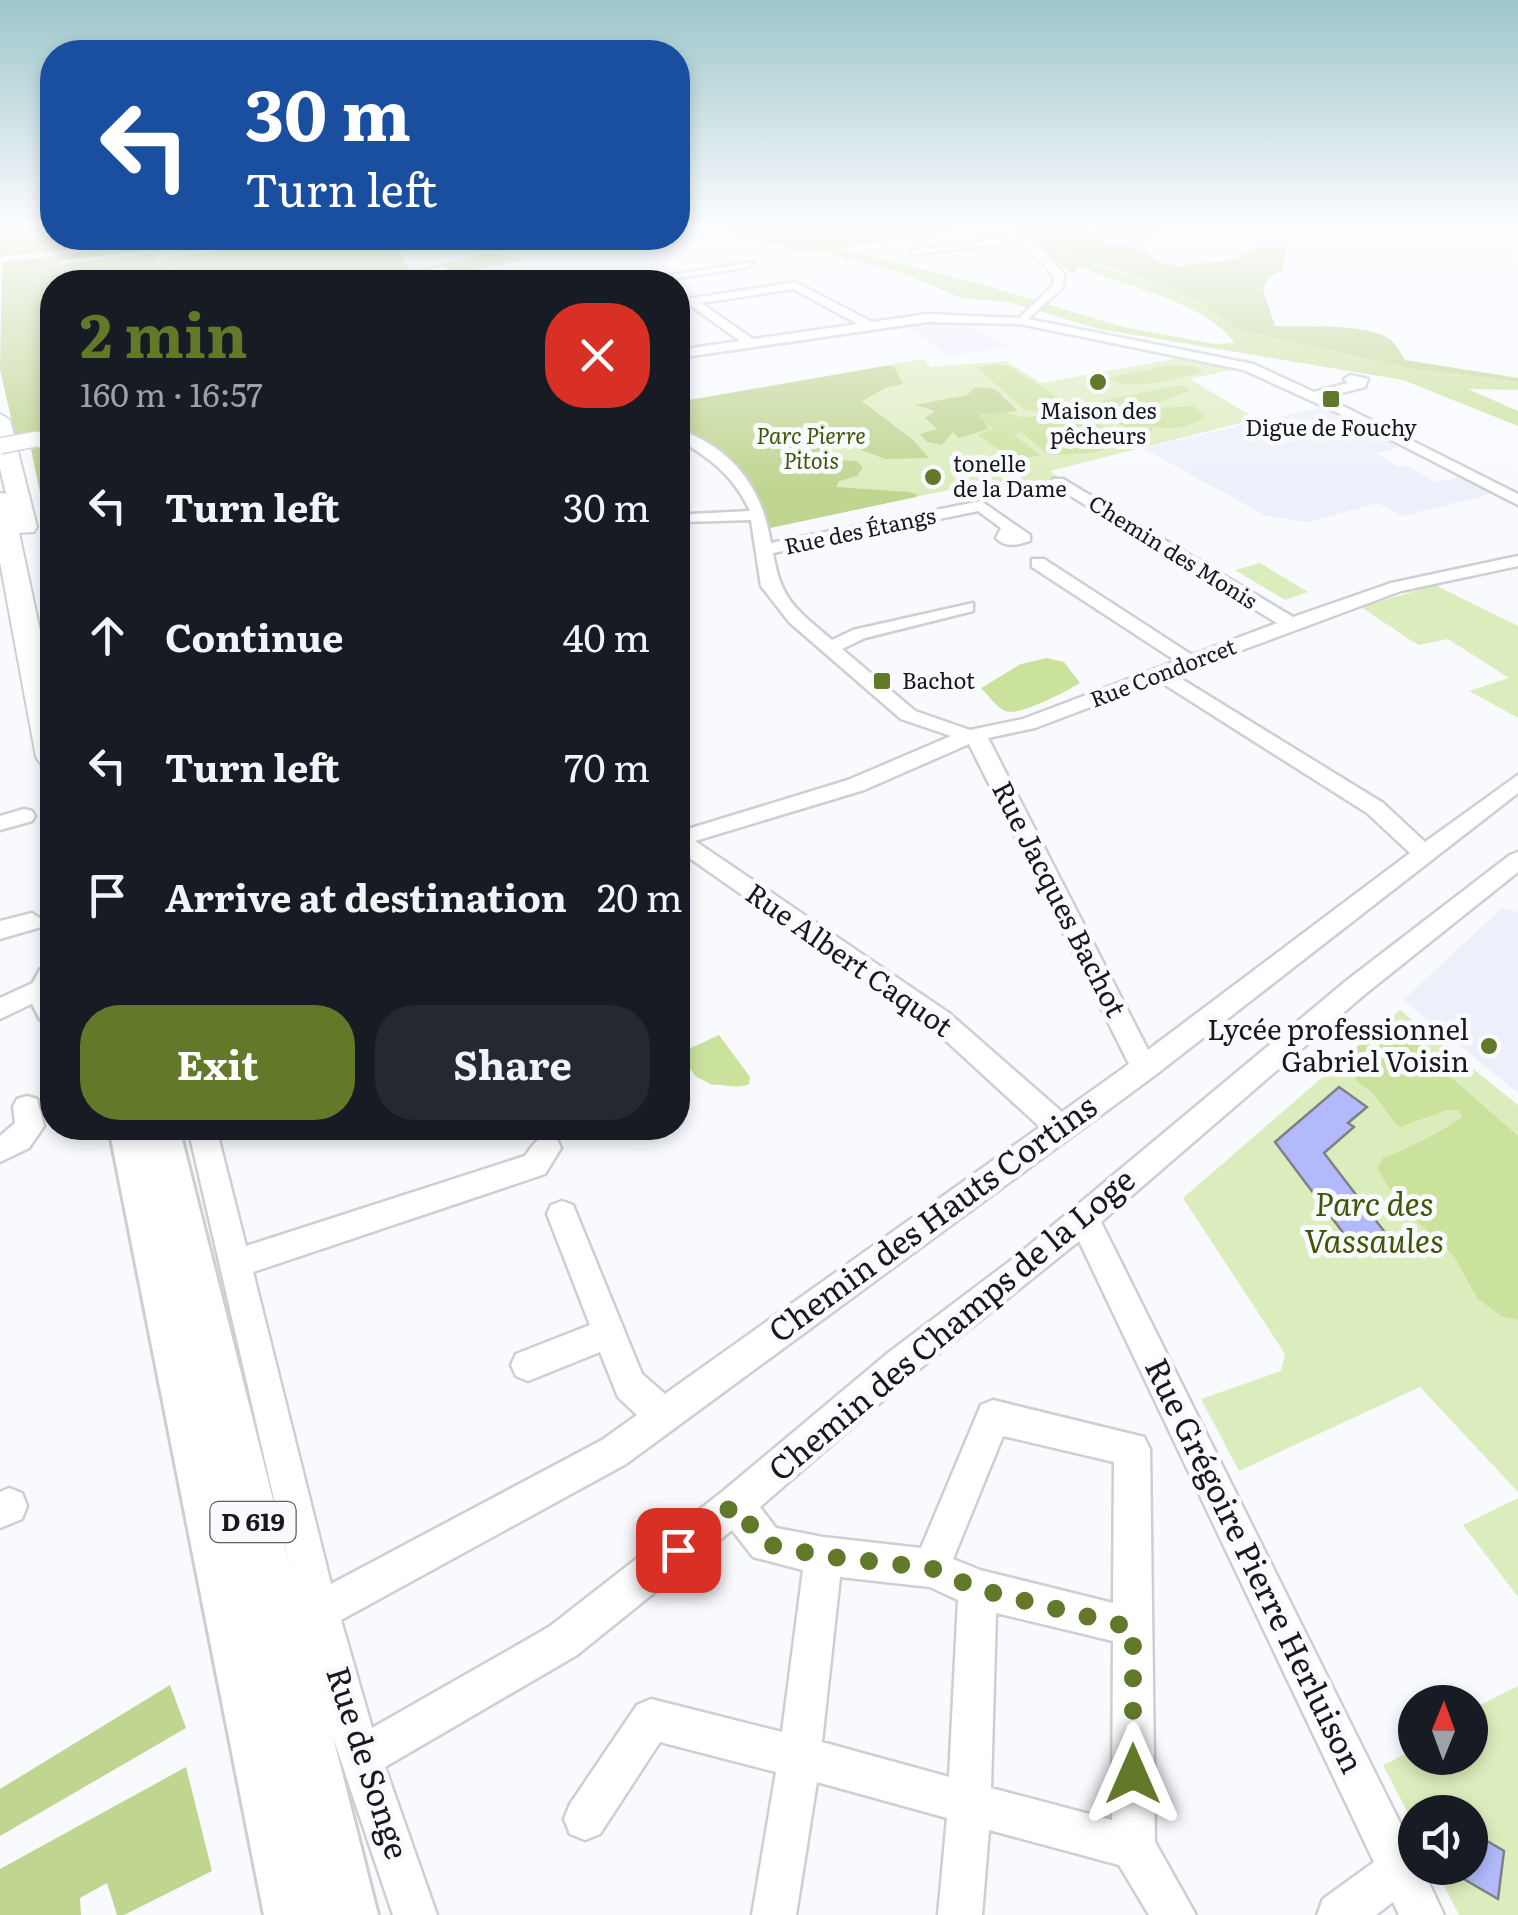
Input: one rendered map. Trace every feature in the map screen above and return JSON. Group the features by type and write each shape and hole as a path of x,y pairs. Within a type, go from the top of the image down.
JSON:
{"highway":[{"path":"0,420 40,594"},
{"path":"0,500 40,698"}],"main road":[{"name":"D 619","path":"131,1140 293,1915"},
{"name":"D 619","path":"163,1140 348,1915"}],"street":[{"path":"708,313 750,343"},
{"path":"847,313 870,326"},
{"path":"1025,317 1029,313"},
{"path":"690,352 943,317 1025,317 1051,326 1230,362 1313,396 1518,500"},
{"path":"1313,396 1360,384"},
{"path":"0,446 40,439"},
{"path":"690,440 732,469 746,485 759,515 770,586 780,601 828,649 908,715 969,736"},
{"name":"Chemin des Monis","path":"1058,482 1288,622"},
{"name":"Rue des Étangs","path":"762,550 986,504 1010,529"},
{"path":"691,519 759,515"},
{"name":"Rue Condorcet","path":"969,736 1028,724 1288,622 1397,588 1518,561"},
{"path":"1038,564 1191,663"},
{"path":"828,649 859,634 967,607"},
{"path":"1162,674 1376,808 1424,854"},
{"name":"Rue Albert Caquot","path":"690,835 856,785 969,736"},
{"name":"Rue Jacques Bachot","path":"969,736 980,740 1144,1068"},
{"name":"Chemin des Hauts Cortins","path":"318,1610 614,1452 1144,1068 1518,782"},
{"path":"0,822 24,816"},
{"name":"Rue Albert Caquot","path":"690,847 940,1020 1059,1128"},
{"name":"Chemin des Champs de la Loge","path":"362,1757 564,1641 734,1505 900,1364 1082,1220 1355,988 1518,860"},
{"path":"0,930 32,921"},
{"path":"0,1011 31,1009 40,1003"},
{"path":"0,1150 30,1126 27,1107"},
{"name":"Rue de Songe","path":"205,1140 318,1610 415,1915"},
{"path":"235,1264 535,1165 547,1148"},
{"path":"562,1214 630,1386 662,1415"},
{"name":"Rue Grégoire Pierre Herluison","path":"1082,1220 1100,1244 1398,1866"},
{"path":"528,1365 608,1334"},
{"path":"931,1568 993,1417 1132,1449 1134,1847 1174,1915"},
{"path":"734,1505 766,1544 823,1556 931,1568 978,1589 1133,1628"},
{"path":"774,1915 800,1755 823,1556"},
{"path":"960,1915 978,1589"},
{"path":"585,1819 652,1719 800,1755 969,1806 1134,1847"},
{"path":"1338,1915 1398,1871"},
{"name":"Rue Grégoire Pierre Herluison","path":"1407,1885 1422,1915"}],"shaded area":[{"path":"1046,313 1078,313 1123,327 1215,344 1235,343 1198,313 1217,313 1237,330 1413,369 1518,382 1518,390 1468,389 1518,411 1518,426 1403,380 1099,329"},
{"path":"953,319 1009,347 949,356 903,324"},
{"path":"1169,365 1193,366 1203,372 1128,385 1107,378"},
{"path":"1009,366 1077,410 1026,411 977,368"},
{"path":"1182,385 1190,390 1143,409 1194,406 1204,416 1178,428 1150,425 1153,431 1134,433 1109,417 1109,409 1098,410 1090,403"},
{"path":"1332,408 1405,446 1376,453 1399,467 1406,465 1436,482 1463,476 1494,493 1402,516 1378,503 1308,522 1266,516 1143,448"},
{"path":"1004,411 1023,417 1057,411 1072,414 1100,425 1105,428 1104,433 1127,438 1129,444 1090,453 1049,455 1022,433 1032,427 1014,435 1041,455 1015,460 977,435 993,429 979,417"},
{"path":"1047,658 1064,662 1080,683 1012,712 998,707 981,688 1021,664"},
{"name":"Lycée professionnel Gabriel Voisin","path":"1502,908 1518,912 1518,1093 1403,1000"},
{"path":"1382,1029 1396,1030 1419,1043 1447,1074 1518,1136 1518,1320 1501,1316 1477,1298 1454,1256 1399,1204 1377,1168 1383,1158 1462,1117 1459,1110 1447,1110 1400,1127 1392,1120 1374,1095 1355,1079 1350,1063 1355,1049"},
{"path":"719,1035 750,1077 749,1084 712,1085 695,1076 690,1068 690,1048"}],"green space":[{"path":"1,313 40,313 40,434 16,439 0,370"},
{"path":"1217,313 1271,313 1275,326 1368,331 1391,340 1405,360 1518,378 1518,382 1413,369 1237,330"},
{"name":"Parc Pierre Pitois","path":"1184,357 1236,369 1190,379 1256,419 1050,471 1063,480 1009,490 995,480 770,528 762,501 744,475 714,448 690,434 690,400 923,359 931,367 1006,361 1041,383"},
{"path":"894,367 903,384 885,388 862,401 913,440 929,458 885,459 844,443 818,452 825,459 857,461 863,467 857,476 839,481 836,487 907,492 917,494 916,497 770,528 762,501 744,475 714,448 690,434 690,400"},
{"path":"976,387 995,389 1018,411 981,415 989,429 959,438 953,432 942,445 927,442 920,434 937,429 925,418 935,411 915,405 967,395"},
{"path":"40,447 40,492 31,449"},
{"path":"1260,563 1308,592 1285,600 1235,570"},
{"path":"1435,585 1518,626 1518,718 1469,691 1509,678 1448,639 1420,645 1413,642 1361,607"},
{"name":"Parc des Vassaules","path":"1400,1010 1518,1105 1518,1492 1420,1387 1239,1471 1201,1399 1281,1371 1285,1354 1183,1198"},
{"path":"1518,1498 1518,1597 1463,1525"},
{"path":"170,1685 186,1728 0,1836 0,1789"},
{"path":"1518,1686 1518,1915 1459,1915 1444,1885 1488,1885 1488,1795 1398,1795 1383,1765 1398,1758 1398,1775 1488,1775 1488,1701"},
{"path":"186,1767 212,1871 124,1915 117,1915 107,1883 80,1898 81,1915 0,1915 0,1869"}],"building":[{"path":"1339,1087 1367,1107 1348,1123 1354,1127 1324,1153 1387,1235 1353,1246 1275,1142"},
{"path":"1488,1842 1504,1851 1498,1899 1474,1885 1488,1885"}],"waterway":[{"path":"1041,411 1045,414"}],"place":[{"name":"Maison des pêcheurs","path":"1098,382"},
{"name":"Digue de Fouchy","path":"1331,399"},
{"name":"tonelle de la Dame","path":"933,477"},
{"name":"Bachot","path":"882,681"},
{"name":"Lycée professionnel Gabriel Voisin","path":"1489,1046"}],"route":[{"path":"678,1550 734,1505 766,1544 823,1556 931,1568 978,1589 1133,1628 1133,1774"}]}
